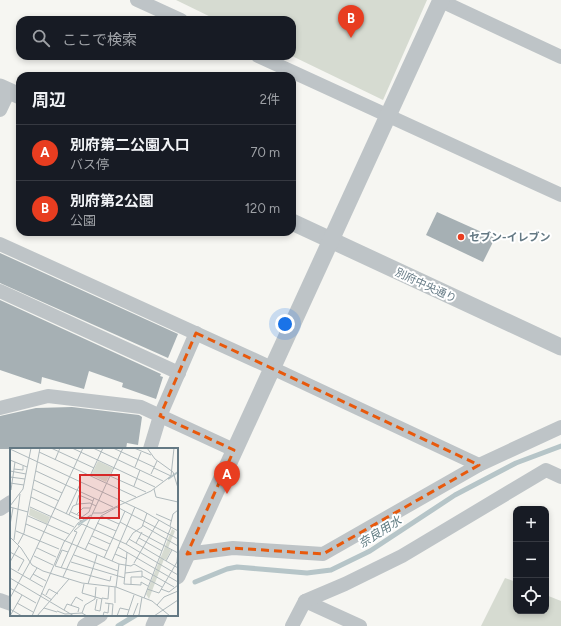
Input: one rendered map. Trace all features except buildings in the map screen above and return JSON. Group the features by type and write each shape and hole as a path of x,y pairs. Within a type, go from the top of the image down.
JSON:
{"street":[{"path":"178,574 441,0 561,57"},
{"path":"140,1 172,16"},
{"path":"267,60 293,72"},
{"path":"296,74 561,195"},
{"path":"0,110 10,92"},
{"name":"別府中央通り","path":"296,224 561,347"},
{"path":"0,244 272,368 479,465"},
{"path":"0,291 178,373"},
{"path":"150,448 160,416 196,333"},
{"path":"0,408 48,396 141,407 234,450"},
{"path":"187,554 233,548 323,554 479,465 561,427"},
{"path":"292,626 305,601 345,584 402,556 546,470 561,477"},
{"path":"0,509 10,503"},
{"path":"0,600 10,604"},
{"path":"305,601 360,626"},
{"path":"84,626 99,616"},
{"path":"154,626 159,616"}],"highlighted area":[{"path":"196,333 479,465 323,554 233,548 187,554 234,450 160,416"}],"shaded area":[{"path":"176,0 427,0 383,100 296,58 296,16 209,16"},
{"path":"505,578 513,581 513,614 549,614 549,596 561,601 561,626 481,626"}],"waterway":[{"name":"奈良用水","path":"195,582 227,569 237,567 307,573 331,570 370,551 455,495 516,463 561,446"},
{"name":"奈良用水","path":"118,626 134,616"}],"place":[{"name":"別府第2公園","path":"351,38"},
{"name":"セブン-イレブン","path":"461,237"},
{"name":"別府第二公園入口","path":"227,494"}]}
